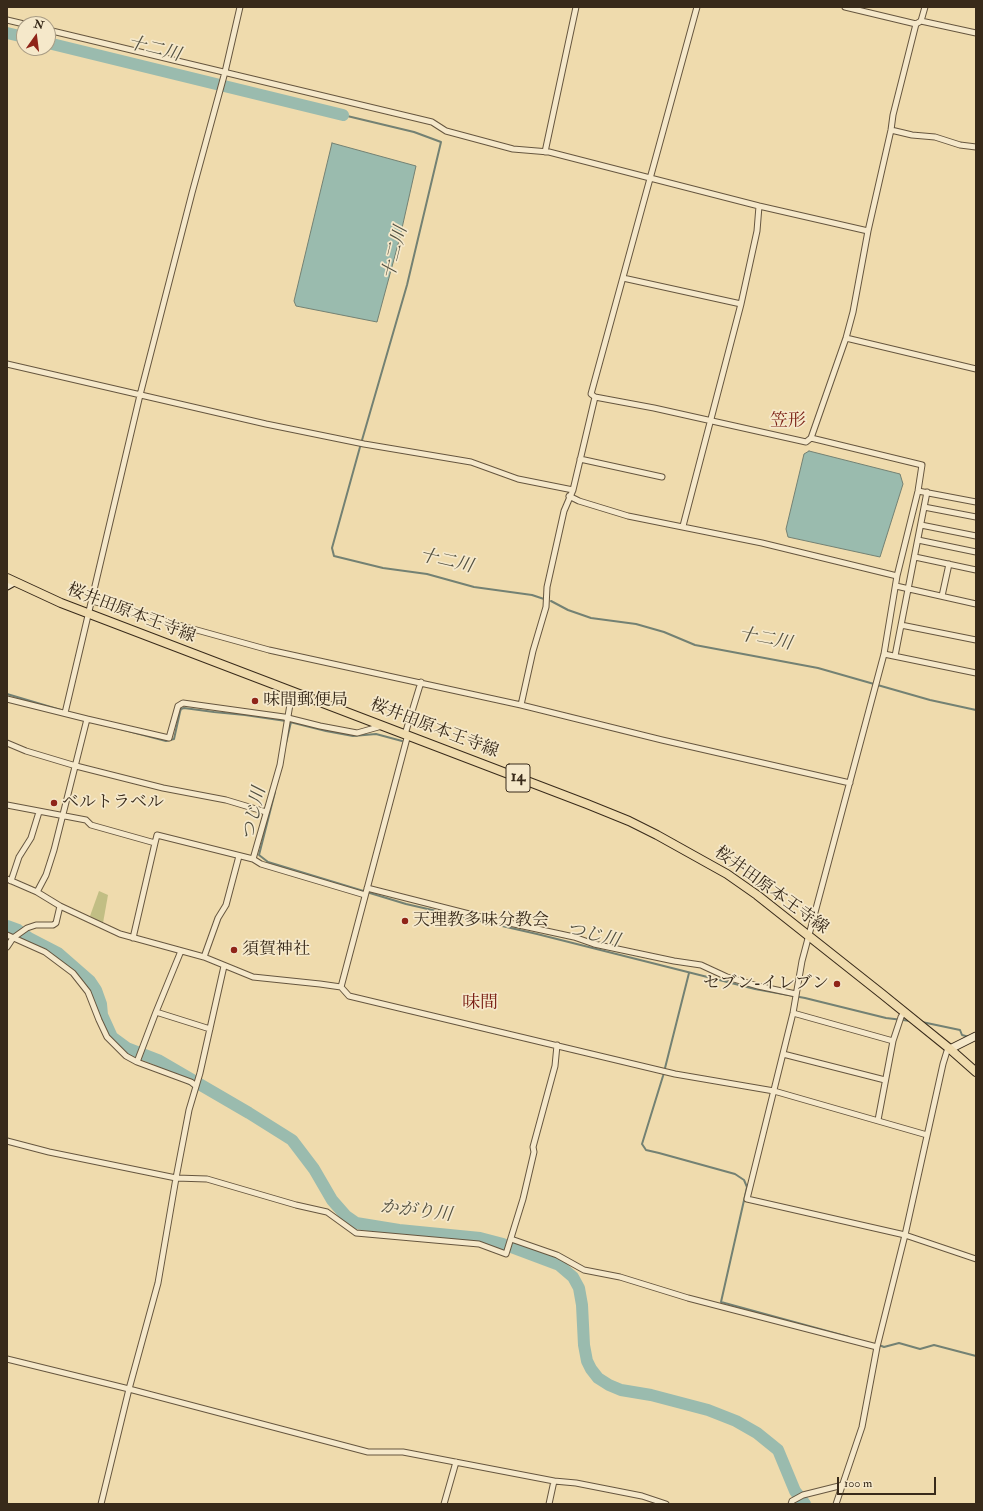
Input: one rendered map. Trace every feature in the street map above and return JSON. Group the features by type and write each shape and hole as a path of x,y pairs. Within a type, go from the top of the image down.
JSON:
{"main road":[{"name":"桜井田原本王寺線","path":"9,582 292,692 587,804 629,821 657,835 727,874 757,895 809,935 902,1015 950,1050 976,1072"}],"street":[{"path":"65,713 140,395 225,72 240,7"},
{"path":"545,152 576,7"},
{"path":"697,7 680,75 650,178 591,394 595,397 806,442 811,438 846,338 853,312 868,231 893,116 919,23 925,7"},
{"path":"845,7 919,23 976,33"},
{"path":"56,32 432,122 446,131 513,149 545,152 760,206 868,231"},
{"path":"891,130 976,147"},
{"path":"683,526 741,304 757,232 760,206"},
{"path":"623,278 741,304"},
{"path":"846,338 976,369"},
{"path":"7,364 266,424 364,444 471,462 518,479 573,490"},
{"path":"521,705 533,651 546,607 547,587 564,511 573,490 595,397"},
{"path":"811,438 922,465 918,491 897,576 884,654 802,961 793,1013 746,1199 905,1235 976,1259"},
{"path":"580,459 662,477"},
{"path":"918,491 976,502"},
{"path":"895,656 927,492"},
{"path":"570,496 579,501 628,516 762,543 897,576"},
{"path":"924,507 976,517"},
{"path":"921,525 976,536"},
{"path":"918,540 976,552"},
{"path":"914,557 976,570"},
{"path":"942,596 949,564"},
{"path":"896,586 976,604"},
{"path":"92,601 269,650 421,682 670,742 850,783"},
{"path":"901,625 976,640"},
{"path":"884,654 976,673"},
{"path":"341,987 407,738 406,731 421,682"},
{"path":"253,859 280,765 292,692"},
{"path":"7,699 169,738 178,706 183,703 288,717 320,726 357,733 383,726"},
{"path":"38,892 46,875 54,850 87,719"},
{"path":"7,743 26,751 76,766 163,788 226,800 266,812"},
{"path":"7,805 86,820 92,826 155,843"},
{"path":"39,812 31,838 9,880 38,892 60,906 120,934 204,957 253,977 341,987 349,996 675,1074 774,1091 927,1135"},
{"path":"133,938 157,835 253,859 261,864 365,895"},
{"path":"204,957 218,918 226,905 239,856"},
{"path":"367,888 478,916 574,937 594,944 674,961 701,965 727,977 758,986 796,994"},
{"path":"7,947 13,938 27,928 36,925 53,925 56,922 60,906"},
{"path":"7,935 45,952 73,972 88,992 107,1037 126,1056 137,1062 191,1082 196,1086"},
{"path":"137,1062 181,951"},
{"path":"101,1504 129,1388 158,1284 189,1110 210,1029 224,966"},
{"path":"156,1012 210,1029"},
{"path":"793,1013 893,1041"},
{"path":"878,1120 893,1041 902,1015"},
{"path":"836,1504 862,1427 877,1347 905,1235 943,1064 947,1051 976,1036"},
{"path":"7,1141 49,1152 176,1178 207,1180 296,1205 327,1212 356,1233 480,1244 506,1254 523,1199 534,1152 533,1147 555,1066 557,1045"},
{"path":"783,1054 885,1080"},
{"path":"511,1239 557,1255 584,1270 620,1277 688,1298 877,1347"},
{"path":"7,1359 129,1388 368,1452 403,1452 554,1481 576,1483 627,1493 666,1504"},
{"path":"444,1504 456,1462"},
{"path":"549,1504 554,1481"},
{"path":"793,1502 803,1495 843,1485"}],"shaded area":[{"path":"332,143 416,166 400,237 377,322 296,306 294,301"},
{"path":"809,451 900,474 903,484 880,557 788,537 786,529 804,454"},
{"path":"99,891 108,895 103,923 90,916"}],"waterway":[{"name":"十二川","path":"7,33 16,35"},
{"name":"十二川","path":"56,45 343,115"},
{"name":"十二川","path":"343,115 414,132 441,142 407,285 332,548 334,556 383,568 427,574 474,587 532,595 544,599"},
{"name":"十二川","path":"551,601 568,610 591,618 636,624 664,632 695,645 818,668 930,700 976,710"},
{"name":"つじ川","path":"7,694 71,713"},
{"name":"つじ川","path":"113,727 166,741 174,739 180,712 181,709 184,708 286,721"},
{"path":"290,722 353,736 376,734 402,741"},
{"name":"つじ川","path":"286,743 291,722"},
{"name":"つじ川","path":"275,792 259,855 268,862 406,904 537,934 755,989 805,998 886,1018 911,1021"},
{"name":"かがり川","path":"7,926 18,930 29,938 58,953 90,981 96,990 101,1004 102,1015 112,1037 127,1048 158,1060 292,1140 314,1169 332,1200 346,1216 356,1223 399,1230 480,1238 503,1244 559,1265 573,1277 579,1288 582,1305 584,1345 587,1361 598,1378 621,1390 651,1395 708,1410 736,1421 757,1433 778,1450 795,1491 805,1504"},
{"path":"689,973 663,1076 642,1144 646,1150 735,1174 744,1180 747,1187 721,1302 849,1337"},
{"path":"922,1022 960,1030 962,1035 969,1037"},
{"path":"879,1345 884,1347 899,1343 920,1349 934,1345 976,1356"}],"place":[{"name":"味間郵便局","path":"255,701"},
{"name":"ベルトラベル","path":"54,803"},
{"name":"天理教多味分教会","path":"405,921"},
{"name":"須賀神社","path":"234,950"},
{"name":"セブン-イレブン","path":"837,984"}],"district":[{"name":"笠形","path":"788,422"},
{"name":"味間","path":"480,1004"}]}
